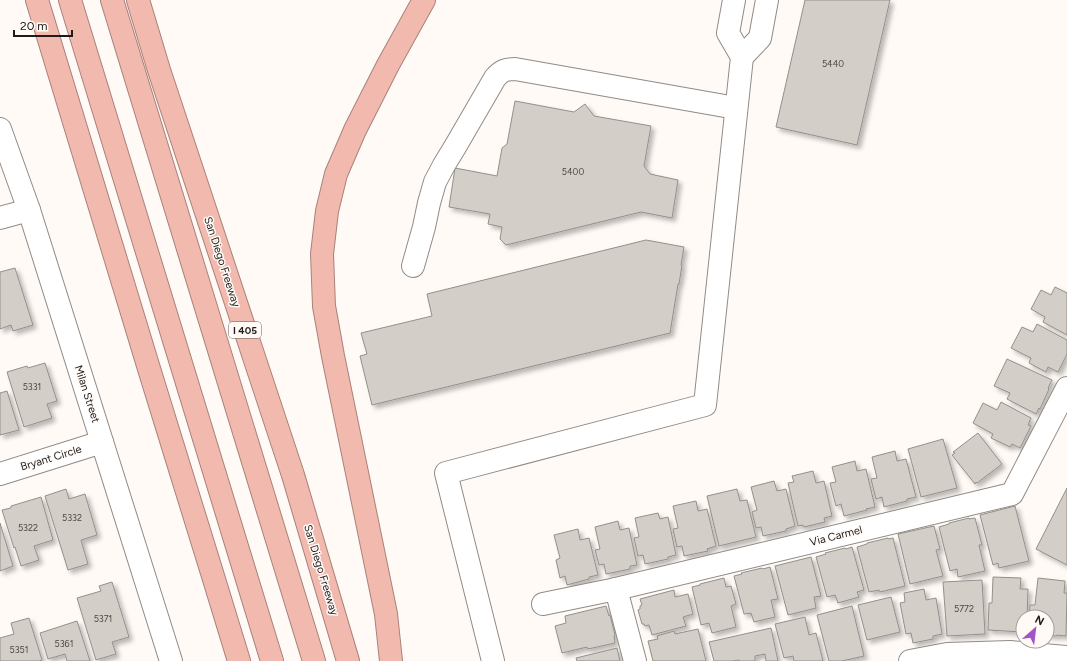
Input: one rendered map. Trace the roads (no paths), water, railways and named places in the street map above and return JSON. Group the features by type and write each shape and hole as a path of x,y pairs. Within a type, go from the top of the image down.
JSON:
{"highway":[{"path":"38,0 152,379 214,576 238,661"},
{"path":"70,0 272,661"},
{"path":"112,0 314,661"},
{"name":"San Diego Freeway","path":"138,0 159,70 293,475 348,661"},
{"path":"391,661 386,614 324,306 322,254 327,211 336,174 355,130 388,64 424,0"}],"street":[{"path":"734,0 728,33 742,57"},
{"path":"493,661 446,473 705,406 742,57 760,38 767,0"},
{"path":"413,266 435,182 499,72 514,68 736,108"},
{"name":"Milan Street","path":"0,129 29,210 171,661"},
{"path":"0,218 29,210"},
{"name":"Via Carmel","path":"543,604 616,589 1012,494 1064,401"},
{"name":"Bryant Circle","path":"0,474 102,442"},
{"path":"616,589 635,661"},
{"path":"910,661 947,654 1010,652 1067,657"}]}
